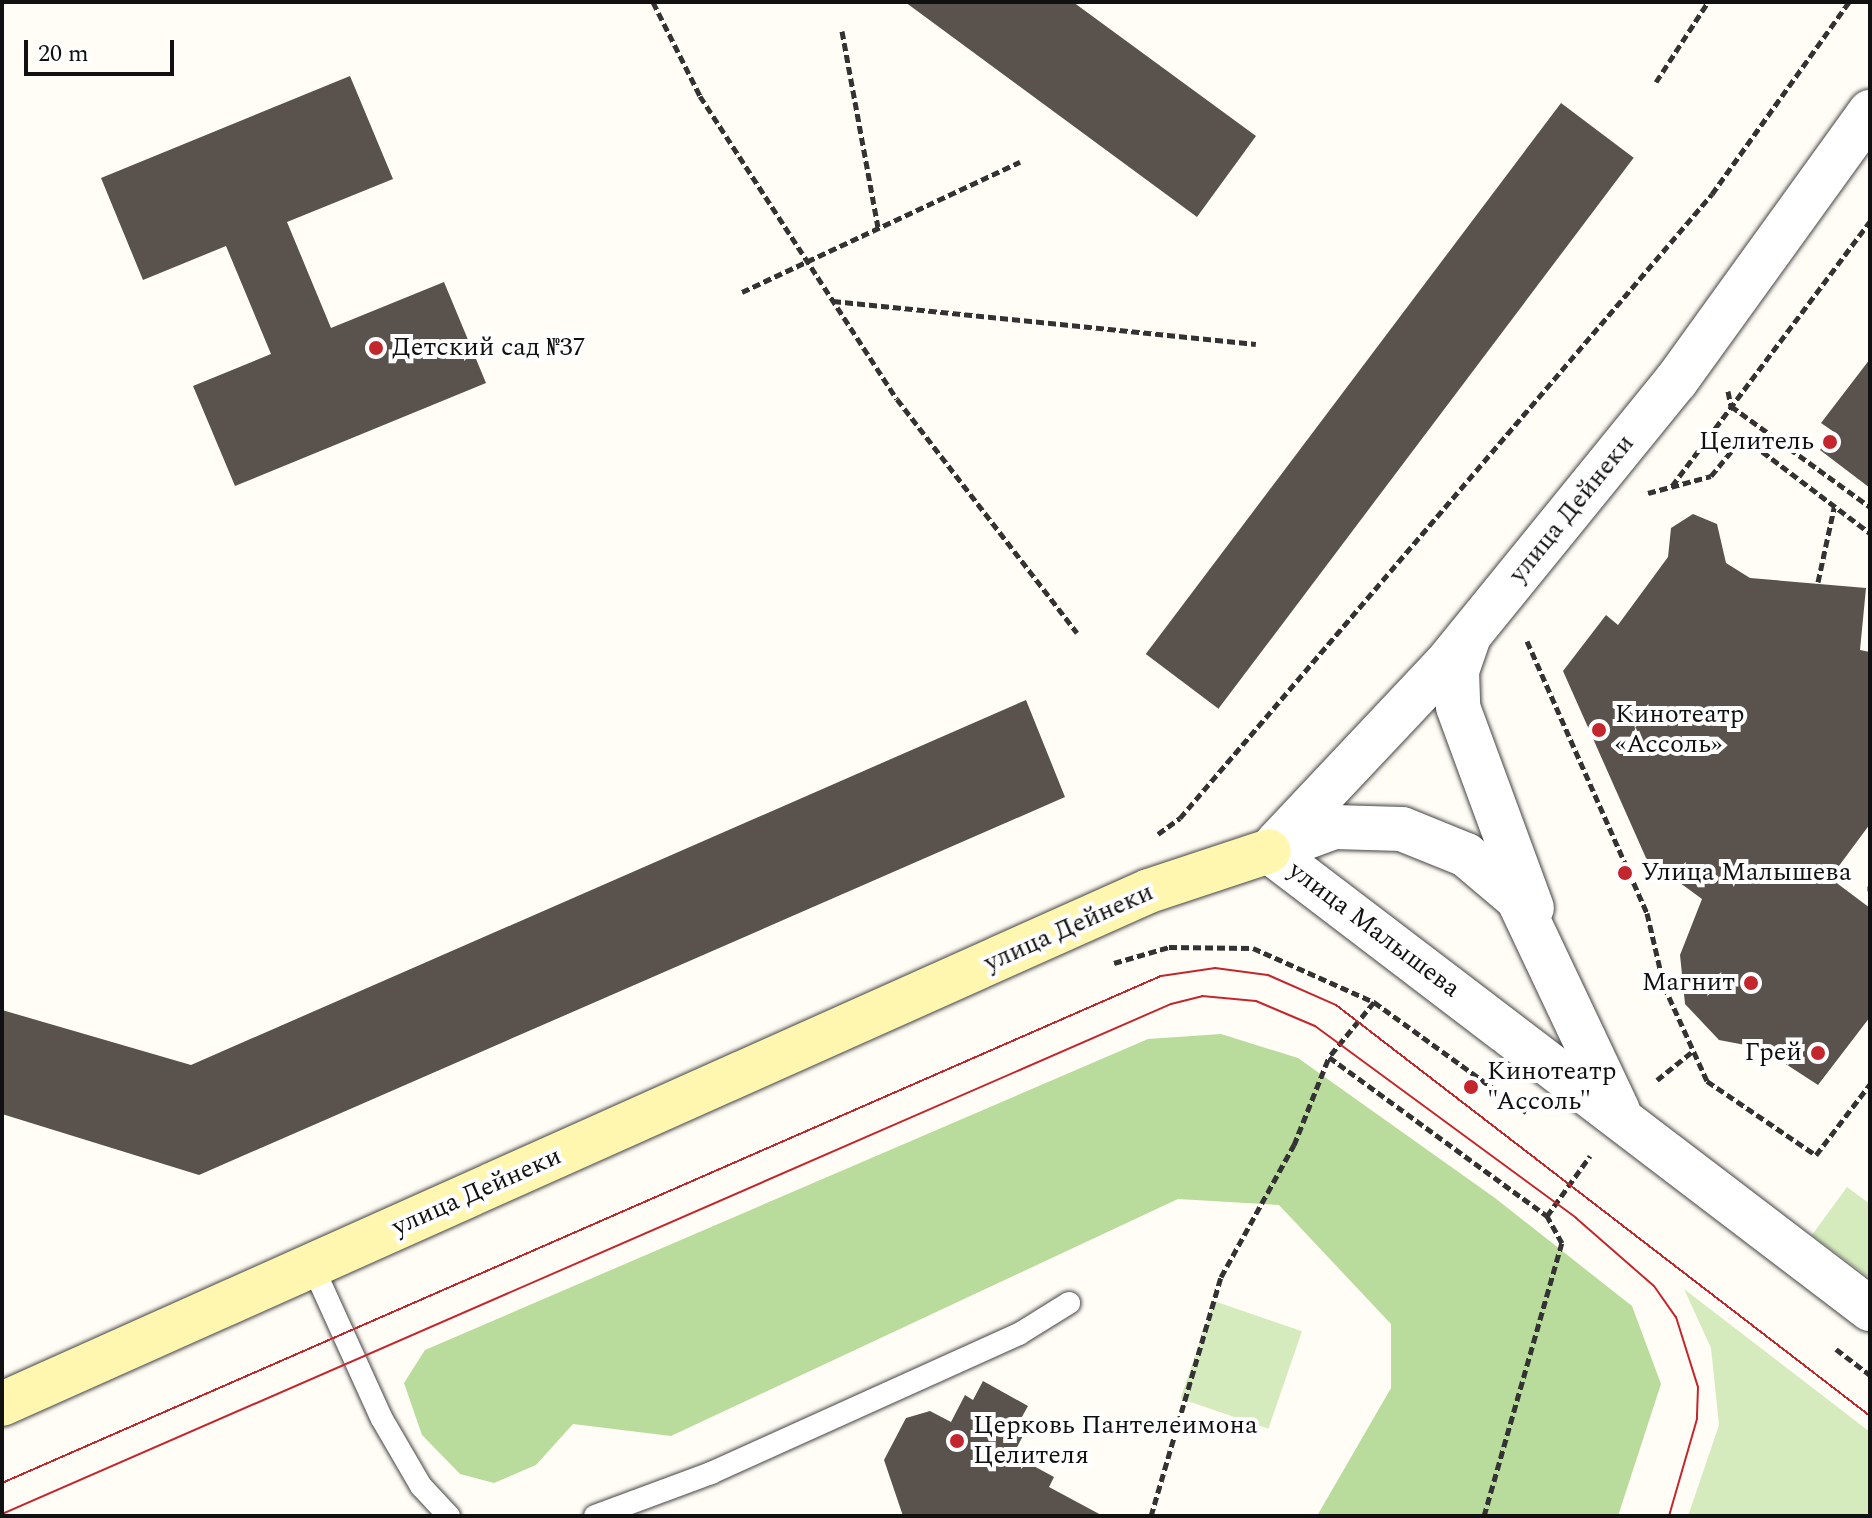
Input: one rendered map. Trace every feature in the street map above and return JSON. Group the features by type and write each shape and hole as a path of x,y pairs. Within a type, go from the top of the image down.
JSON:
{"main road":[{"name":"улица Дейнеки","path":"2,1404 1149,891 1269,851"}],"street":[{"name":"улица Дейнеки","path":"1269,851 1457,650 1716,327 1870,112"},
{"path":"1457,650 1458,707 1551,959"},
{"name":"улица Малышева","path":"1269,851 1334,827 1402,829 1466,855 1518,899 1551,959 1618,1111"},
{"name":"улица Малышева","path":"1269,851 1618,1111 1870,1309"}],"lane":[{"path":"312,1265 382,1419 421,1486 449,1516"},
{"path":"595,1516 711,1473 1019,1334 1069,1303"}],"path":[{"path":"653,2 700,96 897,399 1077,633"},
{"path":"1656,82 1708,2"},
{"path":"1155,835 1180,818 1712,194 1849,2"},
{"path":"842,31 878,227"},
{"path":"742,292 1020,162"},
{"path":"1672,486 1870,221"},
{"path":"833,301 1256,344"},
{"path":"1716,327 1731,406 1870,507"},
{"path":"1637,504 1647,493 1711,476 1743,437 1870,533"},
{"path":"1818,582 1834,508"},
{"path":"1534,627 1525,638 1647,913 1664,986 1707,1081 1816,1155 1870,1084"},
{"path":"1102,967 1169,947 1253,948 1374,1002 1538,1121"},
{"path":"1151,1516 1221,1277 1294,1145 1329,1057 1374,1002"},
{"path":"1547,1216 1618,1111 1693,1051"},
{"path":"1329,1057 1547,1216 1562,1243 1484,1516"},
{"path":"1576,1148 1599,1166"},
{"path":"1832,1346 1870,1375"}],"green space":[{"path":"1221,1034 1298,1058 1495,1198 1632,1306 1661,1384 1618,1516 1317,1516 1391,1388 1391,1324 1279,1205 1178,1199 671,1436 573,1424 536,1465 494,1483 460,1474 422,1435 404,1383 425,1350 1148,1039"},
{"path":"1847,1187 1870,1204 1870,1278 1812,1235"},
{"path":"1684,1289 1870,1432 1869,1516 1688,1516 1719,1425 1711,1348"},
{"path":"1214,1301 1302,1331 1268,1429 1180,1398"}],"building":[{"path":"905,2 1073,2 1256,136 1197,217"},
{"path":"350,76 393,179 287,222 331,328 444,282 486,383 235,486 193,386 271,354 226,246 143,280 101,178"},
{"path":"1561,103 1634,158 1218,709 1146,654"},
{"path":"1870,359 1870,488 1820,450 1834,432 1821,423"},
{"path":"1693,514 1717,524 1726,563 1750,578 1866,588 1860,650 1870,652 1870,824 1830,878 1870,908 1870,1017 1818,1085 1761,1048 1719,1040 1685,1004 1680,955 1702,899 1646,858 1563,671 1606,615 1618,625 1668,557 1671,528"},
{"path":"1026,700 1065,797 199,1175 2,1114 2,1010 191,1065"},
{"name":"Церковь Пантелеимона Целителя","path":"983,1381 1028,1406 1018,1424 1027,1428 1013,1455 1054,1477 1049,1487 1103,1516 903,1516 884,1460 906,1418 930,1411 951,1422 965,1395 973,1400"}],"tram line":[{"path":"2,1483 1161,976 1215,968 1268,975 1336,1005 1870,1416"},
{"path":"2,1514 1171,1004 1202,996 1256,1001 1315,1026 1576,1218 1654,1286 1676,1317 1698,1387 1697,1419 1669,1516"}],"place":[{"name":"Детский сад №37","path":"376,348"},
{"name":"Целитель","path":"1830,442"},
{"name":"Кинотеатр «Ассоль»","path":"1599,730"},
{"name":"Улица Малышева","path":"1625,873"},
{"name":"Магнит","path":"1751,983"},
{"name":"Грей","path":"1818,1053"},
{"name":"Кинотеатр \"Ассоль\"","path":"1471,1087"},
{"name":"Церковь Пантелеимона Целителя","path":"957,1441"}]}
